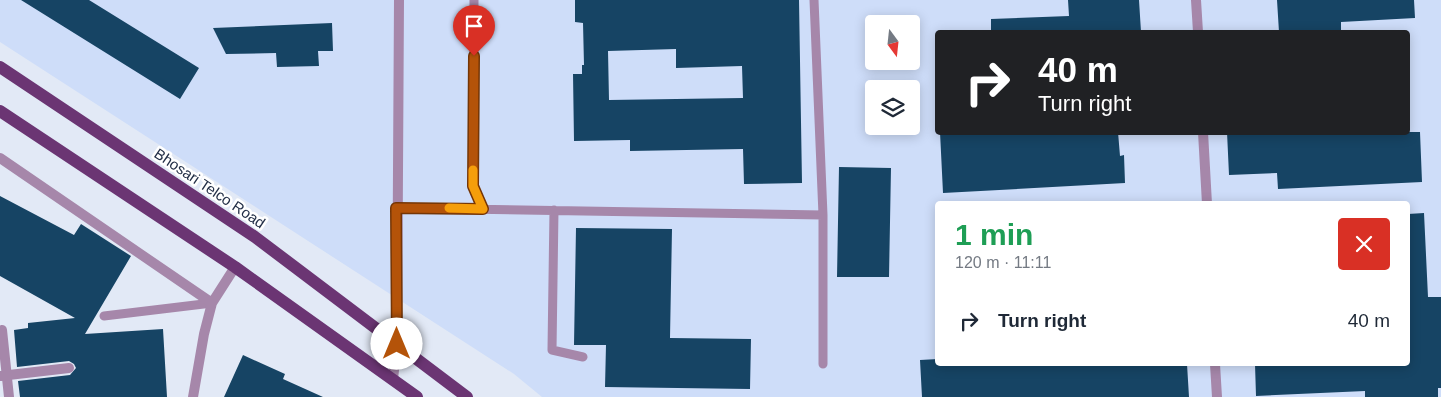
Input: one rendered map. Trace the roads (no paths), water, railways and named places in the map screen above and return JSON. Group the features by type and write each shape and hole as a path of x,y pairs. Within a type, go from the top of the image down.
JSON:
{"main road":[{"name":"Bhosari Telco Road","path":"0,67 255,237 467,397"},
{"path":"0,111 235,267 417,397"}],"street":[{"path":"393,379 397,344 396,208 399,0"},
{"path":"1196,0 1198,30"},
{"path":"1203,135 1207,201"},
{"path":"0,158 212,303"},
{"path":"193,397 204,334 212,303 235,267"},
{"path":"2,330 4,375 9,397"},
{"path":"1215,366 1217,397"},
{"path":"4,375 69,368"}],"lane":[{"path":"474,0 473,186 483,209"},
{"path":"814,0 823,214 824,364"},
{"path":"396,208 823,214"},
{"path":"554,210 552,350 583,357"},
{"path":"104,316 212,303"}]}
